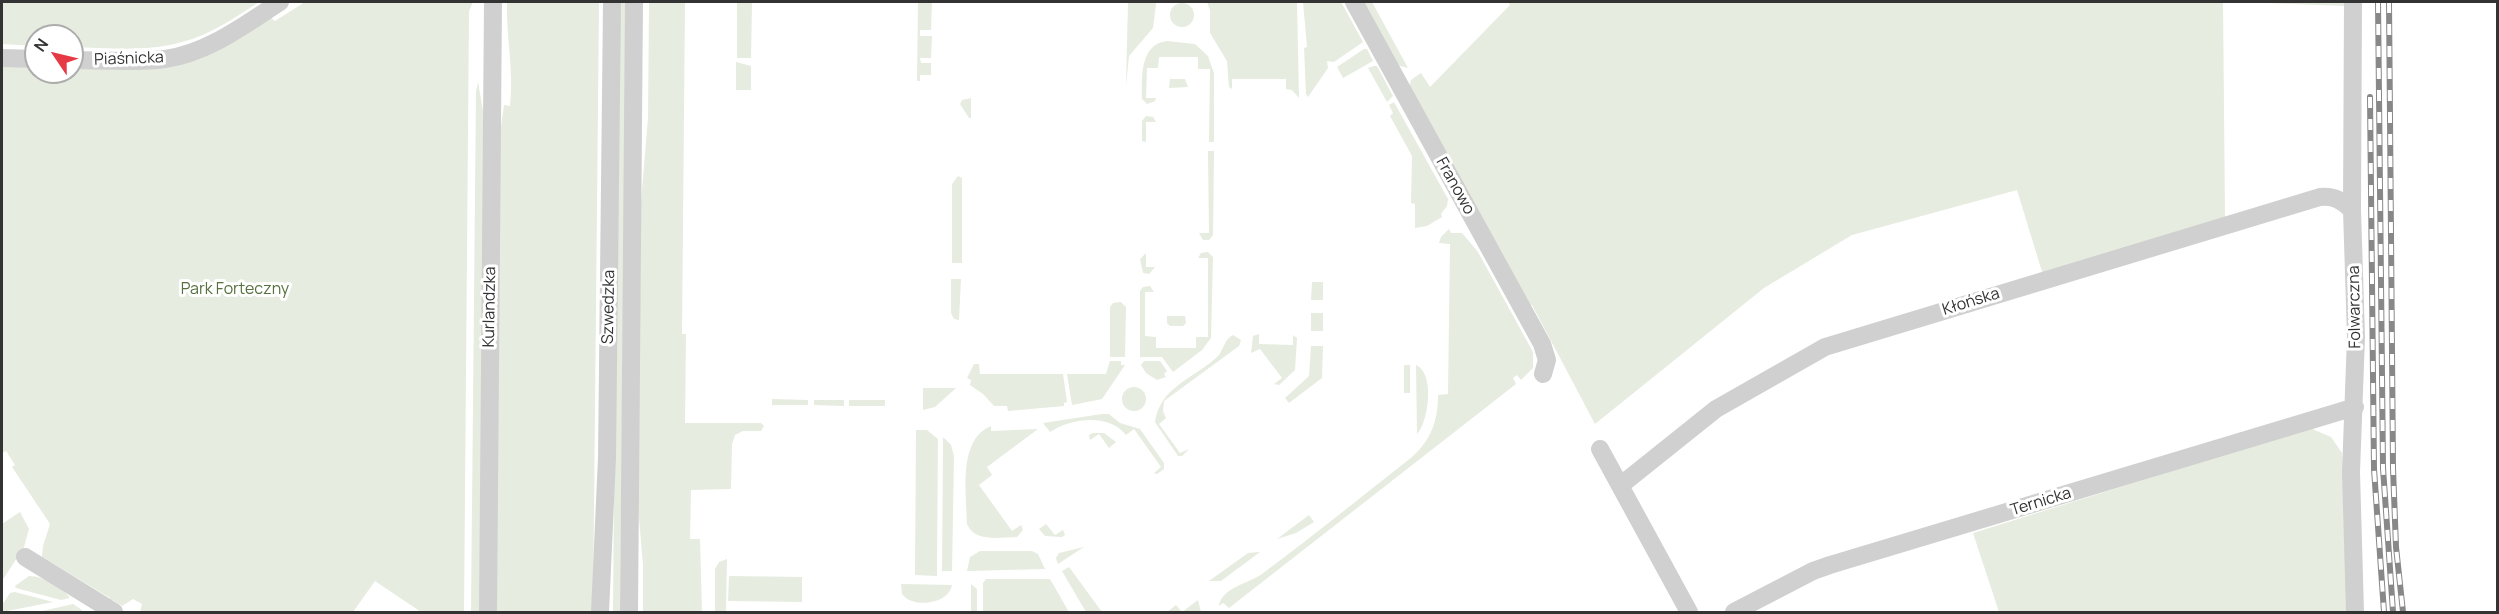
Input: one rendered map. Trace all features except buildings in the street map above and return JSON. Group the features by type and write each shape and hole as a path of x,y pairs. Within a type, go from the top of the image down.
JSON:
{"street":[{"name":"Piaśnicka","path":"84,60 151,60 177,57 213,44 280,2"},
{"name":"Kurlandzka","path":"488,612 493,2"},
{"name":"Szwedzka","path":"600,612 608,458 612,2"},
{"name":"Szwedzka","path":"629,612 634,2"},
{"name":"Franowo","path":"1354,2 1542,344 1546,360 1543,374"},
{"name":"Folwarczna","path":"2353,2 2352,210 2356,337 2351,472 2355,612"},
{"path":"2,57 24,59"},
{"name":"Kłońska","path":"1621,485 1716,409 1825,346 2320,197 2329,196 2338,199 2352,210"},
{"name":"Ternicka","path":"1734,612 1813,571 1830,565 2355,407"},
{"path":"1600,448 1689,612"},
{"path":"25,558 114,612"}],"green space":[{"path":"2,2 259,2 203,35 169,45 128,49 84,47 84,24 24,24 24,45 2,44"},
{"name":"Park Forteczny","path":"305,2 473,2 469,11 464,612 421,612 375,581 353,612 140,612 142,604 133,599 122,606 113,600 110,603 108,602 110,598 42,557 50,524 12,467 15,465 6,451 2,453 2,65 24,66 24,84 84,84 84,67 153,67 270,17 275,21"},
{"path":"507,2 599,2 593,612 495,612 500,134 504,105 510,106 511,93"},
{"path":"618,2 626,2 620,612 613,612"},
{"path":"649,2 685,2 682,334 686,334 685,423 761,423 764,426 761,431 743,431 735,435 732,444 731,489 691,490 690,539 700,539 702,612 643,612 643,565 638,507 641,202 648,118"},
{"path":"737,2 752,2 751,58 737,58"},
{"path":"918,2 932,2 931,30 920,30 920,36 932,36 931,58 920,58 921,63 931,63 931,75 920,75 920,81 917,81"},
{"path":"1128,2 1156,2 1156,4 1153,28 1129,56 1126,86"},
{"path":"1207,2 1297,2 1299,98 1292,90 1286,89 1286,79 1232,79 1232,89 1229,87 1227,61 1210,33 1210,10"},
{"path":"1303,2 1341,2 1363,42 1334,62 1327,61 1328,68 1308,97 1306,94 1304,48 1307,47"},
{"path":"1362,2 1372,2 1408,68 1397,65"},
{"path":"1508,2 2223,2 2225,217 2043,275 2017,190 1852,235 1764,288 1595,424 1532,305 1529,306 1409,88 1411,80 1421,73 1430,87 1510,5"},
{"path":"2241,2 2345,2 2345,6"},
{"path":"1182,3 1190,7 1194,15 1190,23 1182,27 1174,23 1170,15 1174,7"},
{"path":"1167,41 1195,44 1208,56 1214,73 1214,142 1209,142 1210,69 1198,69 1198,57 1159,57 1158,68 1147,68 1146,98 1156,98 1155,101 1147,104 1142,99 1144,64 1147,55 1158,44"},
{"path":"1367,49 1373,61 1343,78 1337,67"},
{"path":"736,62 751,66 751,90 736,90"},
{"path":"1377,66 1393,96 1387,102 1368,68"},
{"path":"1170,79 1185,79 1188,87 1169,88"},
{"path":"478,82 485,122 481,612 471,612 476,92"},
{"path":"971,98 971,118 969,118 960,104 962,100"},
{"path":"1394,102 1448,199 1447,206 1441,214 1442,217 1427,226 1415,228 1415,204 1411,203 1412,156 1390,116 1393,113 1389,105"},
{"path":"1146,116 1153,117 1156,122 1146,122 1146,142 1142,141 1142,121"},
{"path":"1208,151 1214,151 1213,235 1209,240 1203,240 1199,233 1209,233"},
{"path":"958,176 962,178 962,263 952,263 952,184"},
{"path":"1449,229 1451,233 1462,233 1478,252 1533,352 1533,368 1521,380 1517,375 1513,378 1516,384 1229,608 1223,603 1219,606 1225,594 1262,574 1319,531 1412,457 1429,437 1437,413 1438,395 1448,394 1450,244 1439,243 1441,237"},
{"path":"1208,252 1213,257 1211,338 1202,350 1173,372 1162,357 1140,357 1140,291 1143,287 1150,286 1154,292 1145,292 1145,336 1156,337 1156,348 1196,348 1196,337 1208,337 1208,258 1198,258 1201,253"},
{"path":"1146,253 1146,267 1155,267 1149,274 1143,273 1140,259"},
{"path":"951,279 961,279 959,320 954,319 951,313"},
{"path":"1312,282 1323,282 1323,300 1311,300"},
{"path":"1121,302 1126,307 1125,357 1110,357 1110,307 1113,303"},
{"path":"1311,313 1323,313 1323,331 1311,331"},
{"path":"1167,316 1185,316 1186,323 1183,326 1170,326 1167,323"},
{"path":"1259,334 1259,344 1293,345 1293,335 1297,338 1295,370 1279,385 1274,384 1282,378 1260,349 1251,353 1253,336"},
{"path":"1233,335 1241,340 1239,346 1164,401 1163,411 1166,418 1159,424 1180,453 1189,449 1182,456 1178,456 1155,422 1158,410 1163,400 1170,392 1217,357"},
{"path":"1311,346 1323,346 1322,378 1289,403 1285,398 1309,376"},
{"path":"1110,361 1121,361 1121,365 1125,365 1102,399 1072,405 1067,374 1106,374"},
{"path":"1144,361 1160,361 1167,371 1164,374 1166,377 1157,380 1146,373 1141,365"},
{"path":"974,364 979,364 980,374 1063,374 1067,402 1064,406 1008,411 1007,406 994,406 970,385 971,380 967,378"},
{"path":"1404,365 1410,365 1410,393 1404,393"},
{"path":"1416,365 1426,377 1428,387 1425,419 1417,434"},
{"path":"1134,387 1142,391 1146,399 1142,407 1134,411 1126,407 1122,399 1126,391"},
{"path":"923,388 956,388 935,407 923,410"},
{"path":"772,399 808,400 808,405 772,405"},
{"path":"814,400 844,400 844,406 814,405"},
{"path":"849,400 885,400 885,406 849,406"},
{"path":"1109,414 1120,423 1140,429 1164,463 1164,469 1157,474 1154,473 1161,467 1134,429 1126,435 1110,423 1090,420 1068,423 1050,432 1043,423"},
{"path":"991,426 991,431 1038,429 987,467 992,475 979,485 1012,531 1021,525 1023,530 1017,537 989,538 976,534 967,524 968,455 980,433"},
{"path":"2310,428 2331,437 2342,453 2350,612 1999,612 1973,533"},
{"path":"916,430 927,430 938,439 937,576 915,575"},
{"path":"1104,433 1116,442 1109,448 1099,434 1090,440 1089,435"},
{"path":"943,437 951,445 954,456 952,571 942,571"},
{"path":"20,512 29,529 24,547 2,581 2,524"},
{"path":"1309,515 1314,522 1296,533 1277,539"},
{"path":"1046,524 1055,535 1063,530 1065,535 1062,537 1045,536 1039,529"},
{"path":"1084,547 1058,564 1056,558 1059,553"},
{"path":"980,551 1032,551 1038,554 1045,569 967,571 970,557"},
{"path":"1260,552 1221,581 1209,581 1248,553"},
{"path":"727,559 726,612 715,612 715,569 719,562"},
{"path":"1069,567 1102,612 1086,612 1062,571"},
{"path":"29,576 52,583 70,598 61,600 16,588 15,586"},
{"path":"729,576 802,577 802,602 728,601"},
{"path":"986,579 1050,579 1069,612 983,612 983,583"},
{"path":"901,584 952,585 944,597 922,603 907,599 902,594"},
{"path":"971,584 977,589 977,612 971,612"},
{"path":"15,592 53,602 2,612 2,605 10,593"},
{"path":"1198,600 1201,612 1182,612"},
{"path":"73,604 82,610 80,612 38,612"},
{"path":"1176,605 1182,612 1167,612"}],"railway":[{"path":"2378,2 2383,468 2393,612"},
{"path":"2389,2 2393,468 2396,547 2403,612"},
{"path":"2370,97 2374,469 2384,612"}]}
